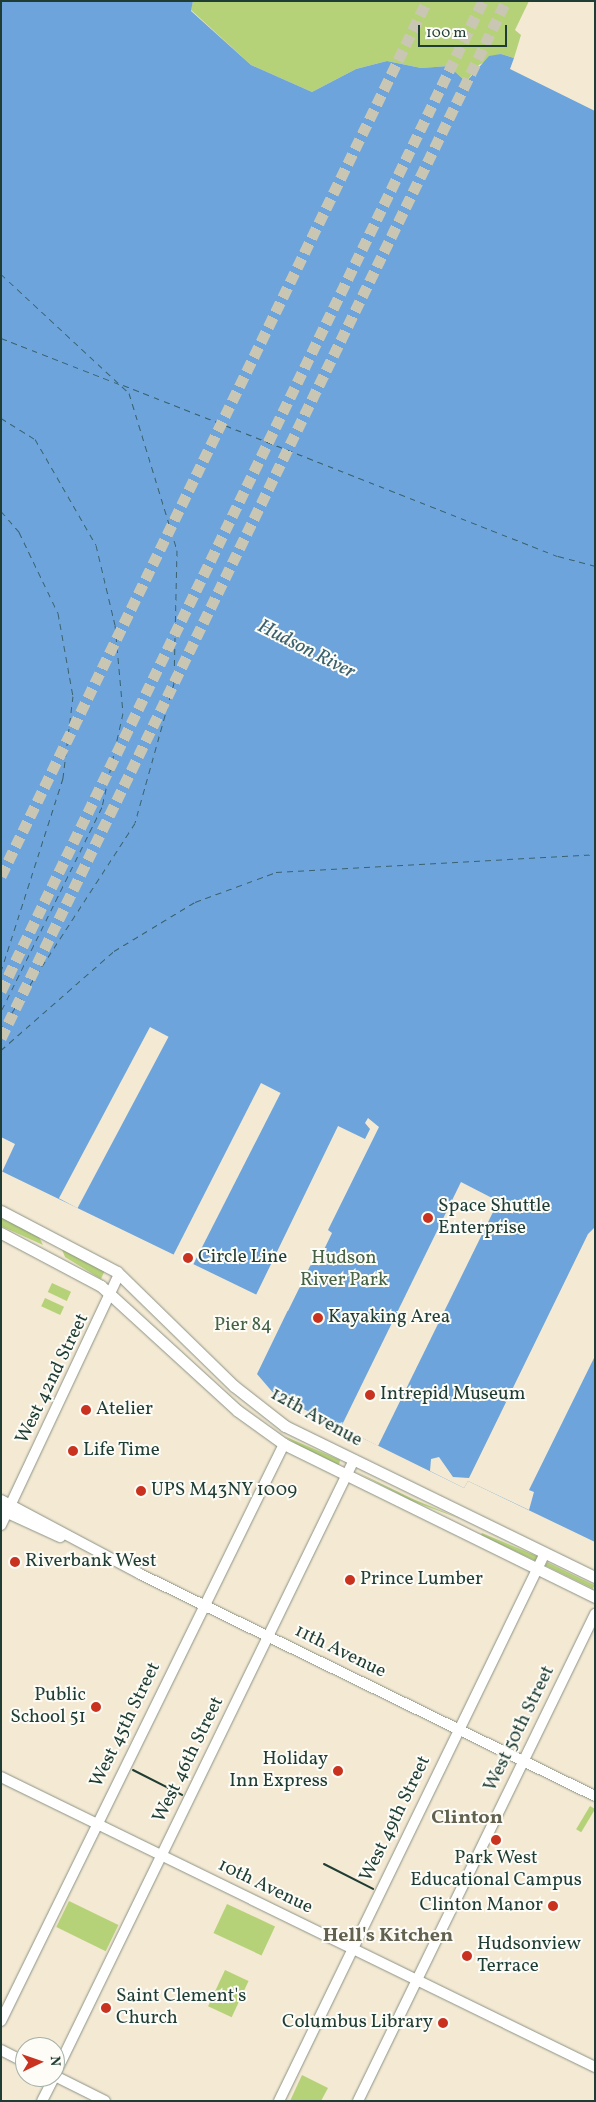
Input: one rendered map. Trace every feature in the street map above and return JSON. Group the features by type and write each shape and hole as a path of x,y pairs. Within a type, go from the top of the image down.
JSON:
{"highway":[{"name":"12th Avenue","path":"1,1212 119,1274 253,1403 285,1426 595,1577"},
{"name":"12th Avenue","path":"1,1233 66,1264 112,1295 238,1411 284,1444 595,1597"},
{"path":"458,1530 466,1514"}],"main road":[{"name":"West 42nd Street","path":"1,1525 6,1510 112,1295 119,1274"},
{"name":"West 45th Street","path":"1,2021 284,1444"},
{"name":"West 46th Street","path":"65,2055 354,1460"},
{"name":"11th Avenue","path":"1,1500 6,1510 595,1796"},
{"name":"West 49th Street","path":"278,2101 545,1553"},
{"name":"West 50th Street","path":"358,2101 595,1614"},
{"name":"10th Avenue","path":"1,1777 595,2067"},
{"path":"1,2050 15,2057"},
{"path":"65,2081 105,2101"},
{"name":"West 46th Street","path":"42,2101 49,2087"}],"green space":[{"path":"193,1 529,1 515,30 521,35 514,58 501,54 479,65 466,82 449,66 421,68 387,61 356,69 312,92 251,65 191,10"},
{"path":"1,1217 39,1237 43,1245 1,1226"},
{"path":"61,1247 105,1270 101,1279 65,1257"},
{"path":"52,1283 71,1292 67,1301 48,1292"},
{"path":"45,1298 64,1307 60,1315 41,1306"},
{"path":"284,1436 340,1460 339,1465 301,1447"},
{"path":"355,1471 413,1499 461,1519 412,1501"},
{"path":"482,1533 539,1557 536,1561 481,1535"},
{"path":"547,1562 595,1585 593,1589 545,1566"},
{"path":"590,1806 595,1809 581,1832 576,1829"},
{"path":"69,1901 118,1925 106,1951 56,1927"},
{"path":"227,1904 275,1926 262,1955 213,1933"},
{"path":"225,1970 249,1981 232,2017 208,2006"},
{"path":"302,2075 328,2088 321,2101 290,2101"}],"water":[{"name":"Hudson River","path":"1,1 193,1 191,11 251,65 312,92 356,69 387,61 421,68 449,66 466,82 489,56 501,54 514,58 510,69 595,111 595,1542 468,1481 464,1488 275,1395 257,1374 288,1310 1,1171"}],"pier":[{"path":"150,1027 169,1037 77,1208 59,1198"},
{"path":"261,1083 281,1093 193,1265 173,1255"},
{"name":"Pier 84","path":"368,1118 379,1127 328,1230 332,1233 318,1262 313,1260 288,1311 256,1295 338,1126 365,1139 370,1129 365,1123"},
{"path":"1,1137 15,1144 2,1172 1,1171"},
{"path":"461,1182 494,1199 495,1208 378,1446 341,1427"},
{"path":"595,1227 595,1356 529,1490 534,1492 529,1510 468,1481 464,1488 430,1471 431,1459 439,1457 453,1477 469,1478 588,1234"}],"ferry route":[{"path":"1,274 129,393 177,550 174,683 135,823 1,1029"},
{"path":"1,338 119,384"},
{"path":"123,385 558,556 595,566"},
{"path":"1,418 35,439 96,545 115,625 123,713 102,807 1,1011"},
{"path":"1,511 19,532 58,613 73,696 63,778 1,971"},
{"path":"1,1050 114,951 195,902 276,872 595,854"}],"tunnel":[{"path":"1,876 427,1"},
{"path":"1,991 483,1"},
{"path":"1,1038 506,1"}],"railway":[{"path":"133,1770 182,1795"},
{"path":"324,1864 373,1889"}],"place":[{"name":"Space Shuttle Enterprise","path":"428,1218"},
{"name":"Circle Line","path":"188,1258"},
{"name":"Kayaking Area","path":"318,1318"},
{"name":"Intrepid Museum","path":"370,1395"},
{"name":"Atelier","path":"86,1410"},
{"name":"Life Time","path":"73,1451"},
{"name":"UPS M43NY 1009","path":"141,1491"},
{"name":"Riverbank West","path":"15,1562"},
{"name":"Prince Lumber","path":"350,1580"},
{"name":"Public School 51","path":"96,1707"},
{"name":"Holiday Inn Express","path":"338,1771"},
{"name":"Park West Educational Campus","path":"496,1840"},
{"name":"Clinton Manor","path":"553,1906"},
{"name":"Hudsonview Terrace","path":"467,1956"},
{"name":"Saint Clement's Church","path":"106,2008"},
{"name":"Columbus Library","path":"443,2023"}],"district":[{"name":"Clinton","path":"467,1818"},
{"name":"Hell's Kitchen","path":"388,1936"}],"park label":[{"name":"Hudson River Park","path":"344,1270"}]}
